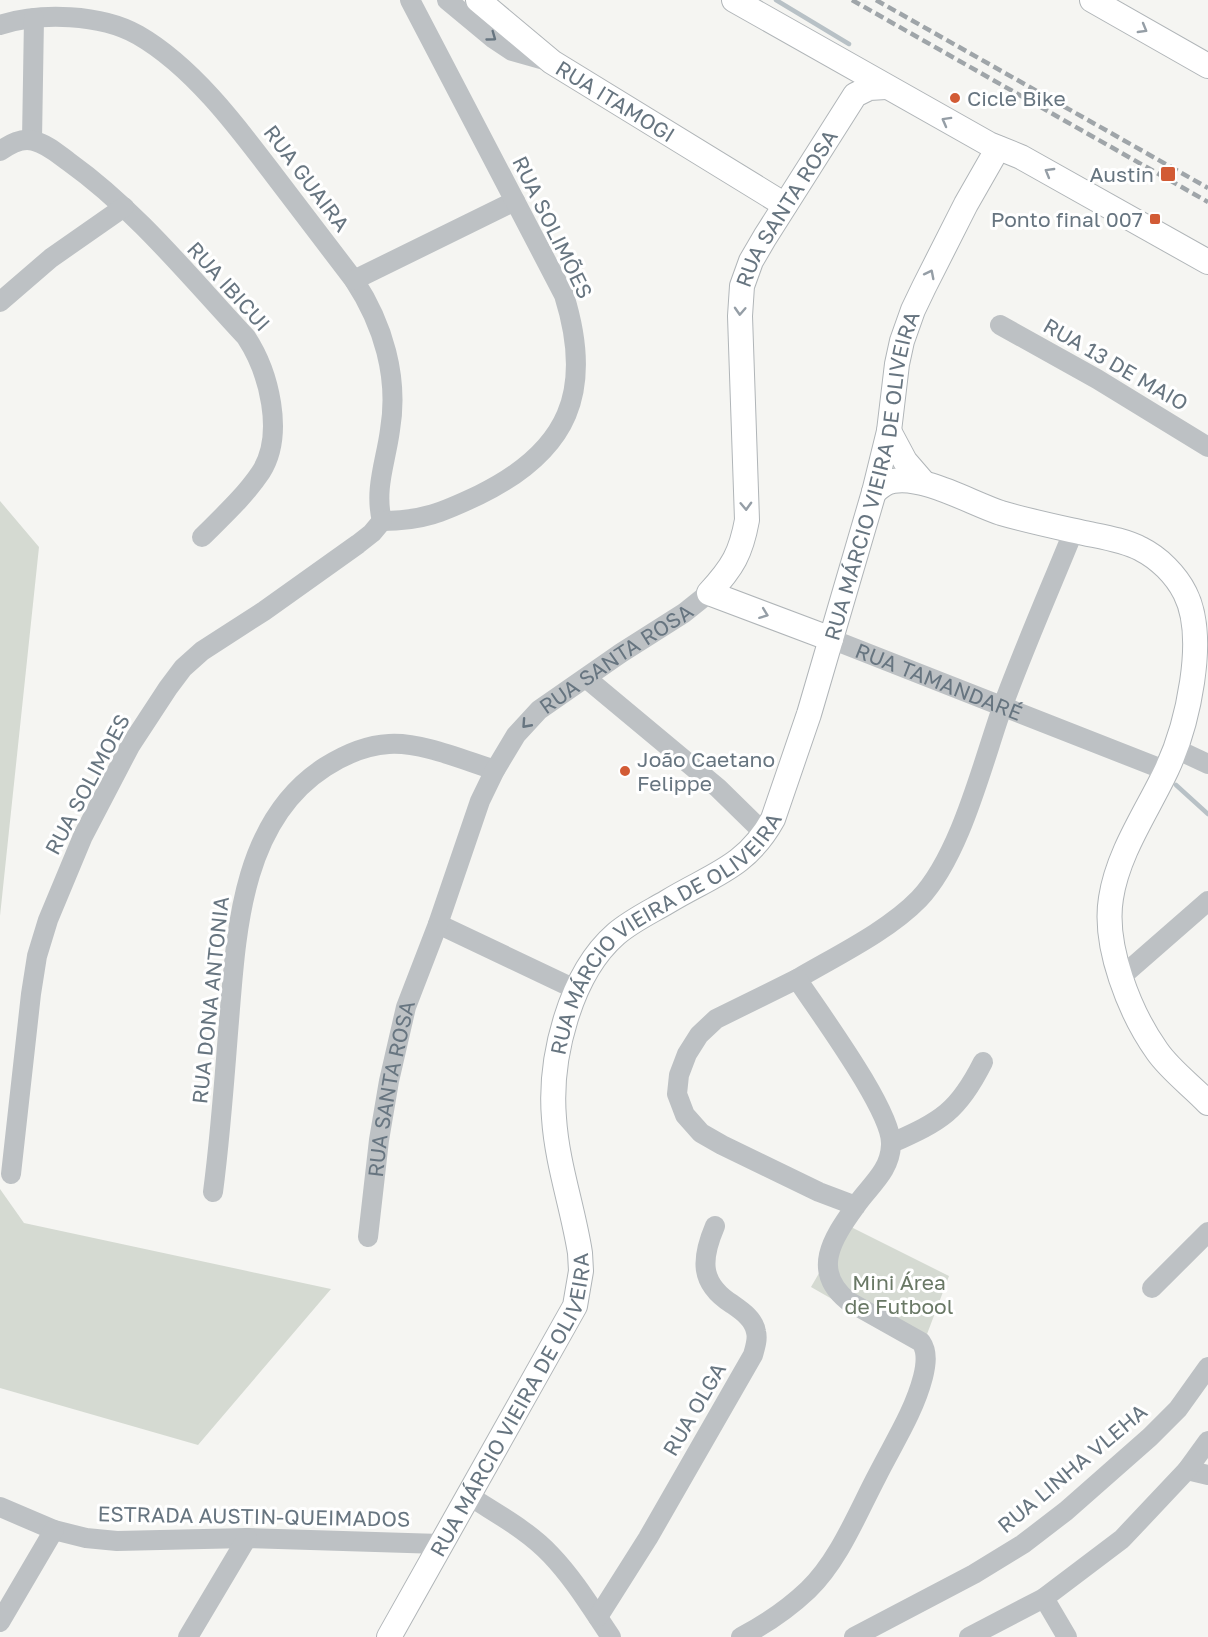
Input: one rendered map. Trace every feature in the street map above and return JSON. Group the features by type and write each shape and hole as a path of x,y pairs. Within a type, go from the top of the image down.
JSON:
{"main road":[{"path":"478,0 552,62"},
{"path":"734,0 886,87 998,148 1022,157 1208,262"},
{"path":"1092,0 1208,66"},
{"name":"RUA ITAMOGI","path":"552,62 785,205"},
{"path":"845,63 854,80 855,95 869,88 886,87"},
{"name":"RUA SANTA ROSA","path":"710,593 727,572 742,545 747,520 740,335 742,286 752,261 785,205 855,95"},
{"name":"RUA MÁRCIO VIEIRA DE OLIVEIRA","path":"389,1637 574,1306 579,1290 580,1253 554,1119 554,1087 559,1053 577,990 596,955 618,932 682,892 730,868 765,834 780,801 874,492 889,431 902,341 913,310 966,204 998,148"},
{"path":"889,431 905,461 924,483"},
{"path":"874,492 892,481 905,480 924,483 1004,514 1116,539 1142,549 1167,568 1186,594 1194,627 1195,658 1188,708 1167,771 1132,837 1111,898 1110,922 1121,977 1141,1026 1158,1053 1208,1103"},
{"name":"RUA TAMANDARÉ","path":"710,593 831,639"}],"street":[{"name":"RUA SOLIMÕES","path":"382,521 405,521 441,513 497,486 528,465 550,444 566,418 574,390 577,367 576,342 564,295 410,0"},
{"name":"RUA ITAMOGI","path":"447,0 512,51 552,62"},
{"name":"RUA GUAIRA","path":"0,25 34,18 70,17 109,23 137,35 164,54 213,98 237,126 354,280 369,302 382,333 390,365 392,396 391,428 378,491 378,506 382,521"},
{"path":"0,151 16,142 32,140 34,18"},
{"name":"RUA IBICUI","path":"32,140 45,145 98,183 124,207 246,336 258,354 269,394 273,430 271,447 266,462 246,491 202,537"},
{"path":"354,280 515,201"},
{"path":"0,302 51,258 124,207"},
{"name":"RUA 13 DE MAIO","path":"1000,325 1097,379 1208,447"},
{"name":"RUA SOLIMOES","path":"11,1174 37,956 48,920 82,836 130,746 168,687 183,668 202,651 264,611 358,544 382,521"},
{"path":"856,1206 819,1191 701,1133 685,1115 677,1094 679,1075 687,1054 699,1035 716,1019 797,979 890,924 920,899 940,870 957,837 1003,707 1074,530"},
{"name":"RUA SANTA ROSA","path":"368,1237 379,1140 389,1081 406,1007 438,924 480,801 495,770 516,735 539,710 684,613 710,593"},
{"name":"RUA TAMANDARÉ","path":"831,639 1167,771"},
{"path":"586,678 718,788 765,834"},
{"name":"RUA DONA ANTONIA","path":"213,1192 235,957 242,908 249,876 262,842 281,807 309,777 334,761 362,750 389,744 418,746 495,770"},
{"path":"1176,749 1208,764"},
{"path":"1121,977 1208,900"},
{"path":"438,924 577,990"},
{"path":"741,1637 759,1628 809,1589 831,1562 905,1422 923,1376 926,1359 925,1349 921,1342 848,1302 830,1282 827,1270 832,1246 856,1206 881,1176 889,1159 892,1143 889,1126 872,1096 797,979"},
{"path":"892,1143 942,1118 958,1104 973,1082 982,1062"},
{"name":"RUA OLGA","path":"598,1617 654,1528 753,1355 756,1331 751,1321 743,1311 715,1291 707,1278 705,1262 708,1244 715,1226"},
{"path":"1152,1288 1208,1232"},
{"name":"RUA LINHA VLEHA","path":"854,1637 974,1574 1023,1544 1066,1511 1150,1437 1178,1409 1208,1367"},
{"path":"969,1637 1044,1598 1122,1539 1187,1470 1208,1441"},
{"path":"1187,1470 1208,1475"},
{"path":"468,1495 550,1553 612,1637"},
{"name":"ESTRADA AUSTIN-QUEIMADOS","path":"0,1507 54,1530 86,1538 117,1541 247,1538 440,1544"},
{"path":"0,1622 54,1530"},
{"path":"188,1637 247,1538"},
{"path":"1044,1598 1067,1637"}],"green space":[{"path":"0,501 39,547 0,916"},
{"path":"0,1189 24,1223 331,1289 198,1445 0,1388"},
{"name":"Mini Área de Futbool","path":"847,1225 949,1276 921,1350 811,1287"}],"waterway":[{"path":"776,0 849,44"},
{"path":"1176,785 1208,814"}],"railway":[{"path":"852,0 1208,202"},
{"path":"876,0 1208,188"}],"place":[{"name":"Cicle Bike","path":"955,98"},
{"name":"Austin","path":"1168,174"},
{"name":"Ponto final 007","path":"1155,219"},
{"name":"João Caetano Felippe","path":"625,771"}]}
